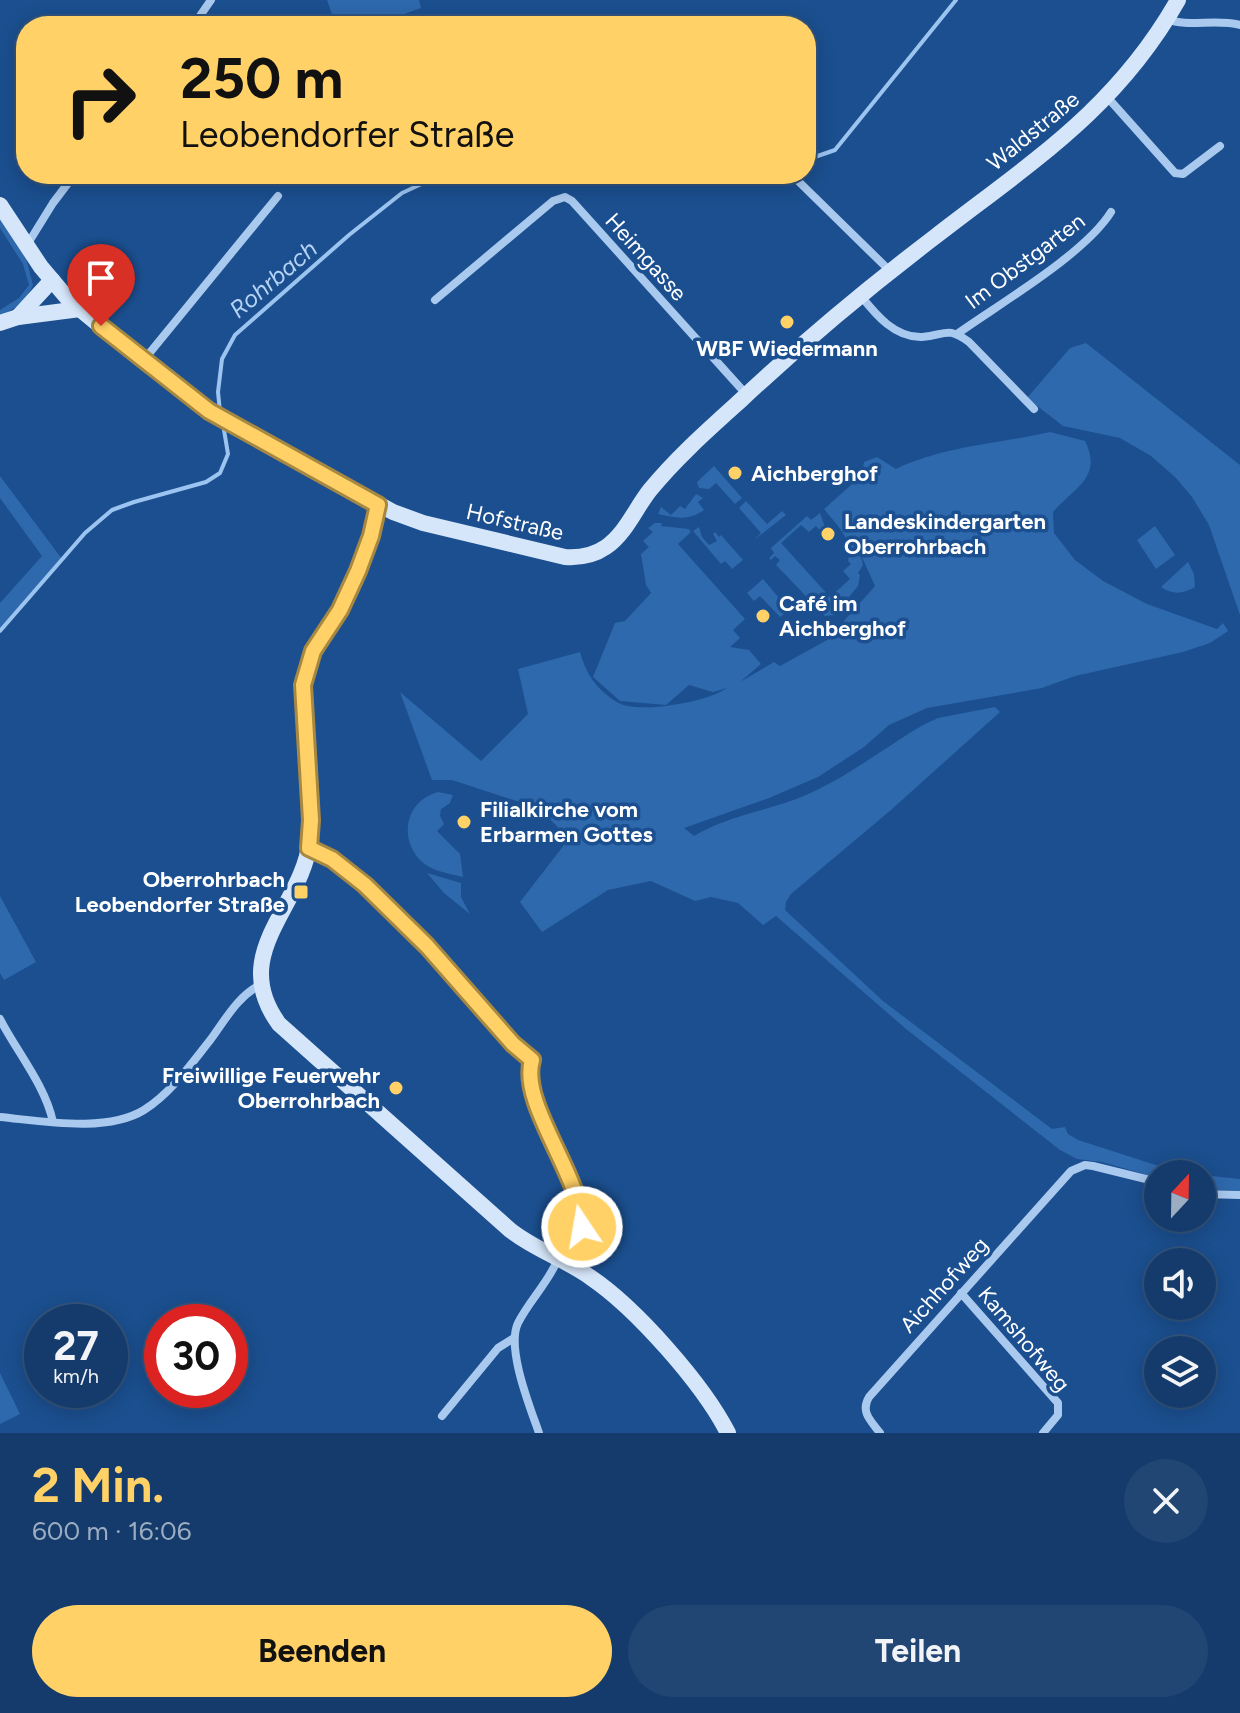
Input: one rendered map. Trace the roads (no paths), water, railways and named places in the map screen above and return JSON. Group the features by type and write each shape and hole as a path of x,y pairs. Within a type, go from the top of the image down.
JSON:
{"main road":[{"name":"Waldstraße","path":"890,271 1070,133 1108,98 1139,62 1178,0"},
{"name":"Hofstraße","path":"0,205 52,280 80,309 209,411 378,505 423,523 565,557 587,556 603,549 618,536 662,477 746,394 890,271"},
{"path":"18,317 52,280"},
{"path":"0,323 18,317 80,309"},
{"path":"378,505 358,571 340,610 313,651 303,685 311,820 309,848 267,946 260,985 270,1012 279,1024 510,1230 535,1248 574,1267 611,1293 698,1386 728,1433"}],"street":[{"path":"1167,19 1180,23 1220,20 1240,25"},
{"path":"1108,98 1175,173 1183,174 1220,146"},
{"path":"27,245 67,184"},
{"path":"801,184 890,271"},
{"path":"143,361 278,196"},
{"name":"Heimgasse","path":"435,300 553,201 565,197 572,201 746,394"},
{"name":"Im Obstgarten","path":"957,334 1066,257 1101,226 1111,212"},
{"name":"Im Obstgarten","path":"861,295 881,320 903,332 923,337 947,331 957,334 969,342 1034,409"},
{"path":"309,848 332,859 365,885 427,946 513,1044 532,1060 529,1083 580,1208 581,1237 574,1267"},
{"path":"0,1117 53,1122 107,1121 141,1112 179,1078 243,997 260,985"},
{"path":"0,1019 41,1091 53,1122"},
{"name":"Aichhofweg","path":"880,1433 865,1413 866,1402 1076,1168 1085,1165 1104,1167 1144,1178"},
{"path":"1216,1194 1240,1195"},
{"path":"539,1433 514,1338 518,1322 558,1259"},
{"name":"Kamshofweg","path":"961,1293 1058,1403 1055,1422 1043,1433"},
{"path":"442,1416 498,1348 514,1338"}],"waterway":[{"name":"Rohrbach","path":"816,157 835,150 956,0"},
{"name":"Rohrbach","path":"220,412 218,392 222,359 235,335 349,235 402,193 421,184"},
{"name":"Rohrbach","path":"0,631 85,533 112,510 206,482 220,473 228,454 223,424"}],"place":[{"name":"WBF Wiedermann","path":"787,322"},
{"name":"Aichberghof","path":"735,473"},
{"name":"Landeskindergarten Oberrohrbach","path":"828,534"},
{"name":"Café im Aichberghof","path":"763,616"},
{"name":"Filialkirche vom Erbarmen Gottes","path":"464,822"},
{"name":"Oberrohrbach Leobendorfer Straße","path":"301,892"},
{"name":"Freiwillige Feuerwehr Oberrohrbach","path":"396,1088"}]}
